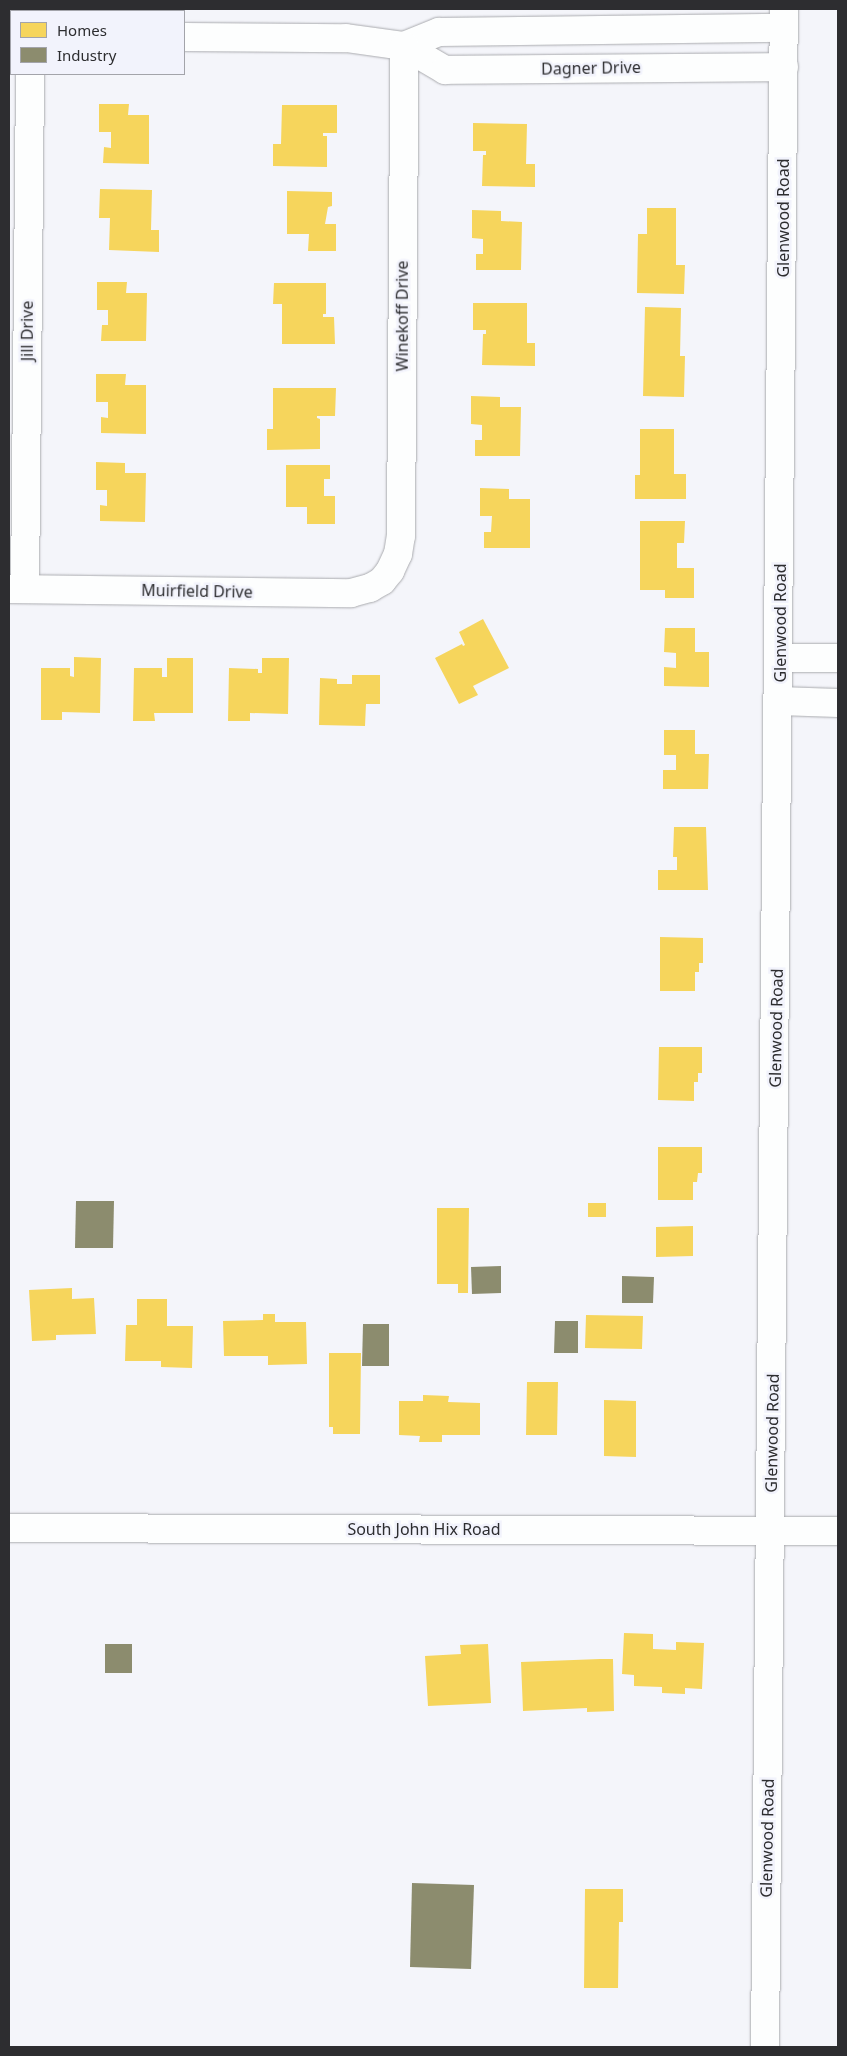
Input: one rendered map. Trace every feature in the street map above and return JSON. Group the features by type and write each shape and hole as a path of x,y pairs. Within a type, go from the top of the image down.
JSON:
{"street":[{"name":"Dagner Drive","path":"404,46 439,32 784,18"},
{"name":"Glenwood Road","path":"766,2047 780,658 784,18"},
{"name":"Dagner Drive","path":"185,37 346,38 404,46 445,70 784,67"},
{"name":"Winekoff Drive","path":"382,581 398,554 401,536 404,46"},
{"name":"Jill Drive","path":"17,589 30,75"},
{"name":"Muirfield Drive","path":"17,589 334,594 352,593 370,588 382,581"},
{"path":"780,658 838,658"},
{"path":"779,701 838,702"},
{"name":"South John Hix Road","path":"9,1528 838,1531"}],"building: Homes":[{"path":"99,104 129,104 128,115 149,115 149,164 103,163 104,147 111,148 111,132 99,132"},
{"path":"282,105 337,105 337,133 323,133 323,136 327,136 327,167 273,166 273,144 281,144"},
{"path":"473,123 527,124 526,164 535,164 535,187 482,186 483,155 486,155 486,151 473,151"},
{"path":"100,189 152,190 151,230 159,230 159,252 109,250 110,218 99,218"},
{"path":"287,191 332,192 332,206 328,207 325,224 336,224 336,251 308,251 309,234 287,234"},
{"path":"647,208 676,208 676,265 685,265 684,294 637,293 638,234 647,234"},
{"path":"472,210 501,211 501,221 522,222 521,270 476,270 476,254 483,254 483,239 472,238"},
{"path":"97,282 127,282 126,293 147,293 146,341 101,341 102,325 108,325 108,310 97,310"},
{"path":"274,283 326,283 326,314 323,314 323,317 334,317 335,344 282,344 282,304 273,304"},
{"path":"473,303 527,303 527,343 535,343 535,366 482,365 483,334 486,334 486,330 473,330"},
{"path":"645,307 681,308 680,356 685,356 684,397 643,396"},
{"path":"96,374 126,374 125,385 146,385 146,434 101,433 101,417 108,418 108,402 96,402"},
{"path":"273,388 336,388 335,416 317,416 320,419 320,449 267,450 267,429 273,429"},
{"path":"471,396 500,397 500,407 521,407 520,456 475,456 475,440 482,440 482,425 471,424"},
{"path":"640,429 674,429 674,474 686,474 686,499 635,499 635,475 640,475"},
{"path":"96,462 125,463 125,473 146,473 145,522 100,521 100,505 107,506 107,490 96,490"},
{"path":"286,465 330,465 330,479 324,479 324,496 335,496 335,524 307,524 307,507 286,507"},
{"path":"480,488 509,489 509,499 530,499 530,548 484,548 484,532 491,532 492,516 480,516"},
{"path":"640,521 685,521 684,543 677,543 677,568 694,568 694,598 665,598 665,590 640,590"},
{"path":"483,619 509,668 473,686 478,695 459,704 435,658 462,644 463,646 465,645 459,632"},
{"path":"665,628 695,628 695,652 709,652 709,687 664,686 664,667 676,668 676,653 664,652"},
{"path":"74,657 101,658 100,713 62,712 62,720 41,720 41,668 70,668 70,676 74,677"},
{"path":"167,658 193,658 193,713 154,713 155,721 133,721 134,668 162,668 162,677 167,677"},
{"path":"262,658 289,658 288,714 250,713 250,721 228,721 229,668 258,669 258,673 262,673"},
{"path":"352,675 380,675 380,704 366,704 365,726 319,725 320,678 337,679 337,684 352,684"},
{"path":"664,730 695,730 695,754 709,754 708,789 663,789 663,770 676,770 676,755 664,755"},
{"path":"674,827 706,827 708,890 658,890 658,870 677,870 677,857 673,857"},
{"path":"660,937 703,938 703,963 699,963 699,972 695,972 695,991 660,991"},
{"path":"659,1047 702,1047 702,1073 698,1073 698,1082 694,1082 694,1101 658,1100"},
{"path":"658,1147 702,1147 702,1173 698,1173 697,1182 693,1182 693,1200 658,1200"},
{"path":"588,1203 606,1203 606,1217 588,1217"},
{"path":"437,1208 469,1208 468,1293 458,1293 458,1284 437,1284"},
{"path":"693,1226 693,1256 656,1257 656,1227"},
{"path":"72,1288 72,1299 94,1298 96,1334 56,1335 56,1340 32,1341 29,1290"},
{"path":"137,1299 167,1299 167,1326 193,1326 192,1368 161,1367 161,1361 125,1361 126,1325 137,1325"},
{"path":"263,1314 275,1314 275,1322 306,1322 307,1364 268,1365 268,1356 224,1356 223,1321 263,1320"},
{"path":"586,1315 643,1316 642,1349 585,1348"},
{"path":"329,1353 361,1353 360,1434 333,1434 333,1427 329,1427"},
{"path":"527,1382 558,1382 557,1435 526,1435"},
{"path":"423,1395 449,1396 448,1402 480,1403 480,1435 442,1435 442,1442 419,1442 420,1436 399,1435 399,1401 423,1401"},
{"path":"604,1400 636,1401 636,1457 604,1456"},
{"path":"624,1633 653,1634 653,1649 676,1650 676,1642 704,1643 702,1689 685,1688 685,1694 662,1693 662,1687 634,1686 634,1675 622,1674"},
{"path":"488,1644 491,1703 428,1706 425,1656 461,1654 460,1645"},
{"path":"613,1659 614,1711 587,1712 587,1708 523,1711 521,1662"},
{"path":"585,1889 623,1889 623,1922 619,1922 618,1988 584,1988"}],"building: Industry":[{"path":"76,1201 114,1201 113,1248 75,1248"},
{"path":"501,1266 501,1293 472,1294 471,1267"},
{"path":"622,1276 654,1277 653,1303 622,1303"},
{"path":"555,1321 578,1321 578,1353 554,1353"},
{"path":"363,1324 389,1324 389,1366 362,1366"},
{"path":"105,1644 132,1644 132,1673 105,1673"},
{"path":"412,1883 474,1885 471,1969 410,1967"}]}
